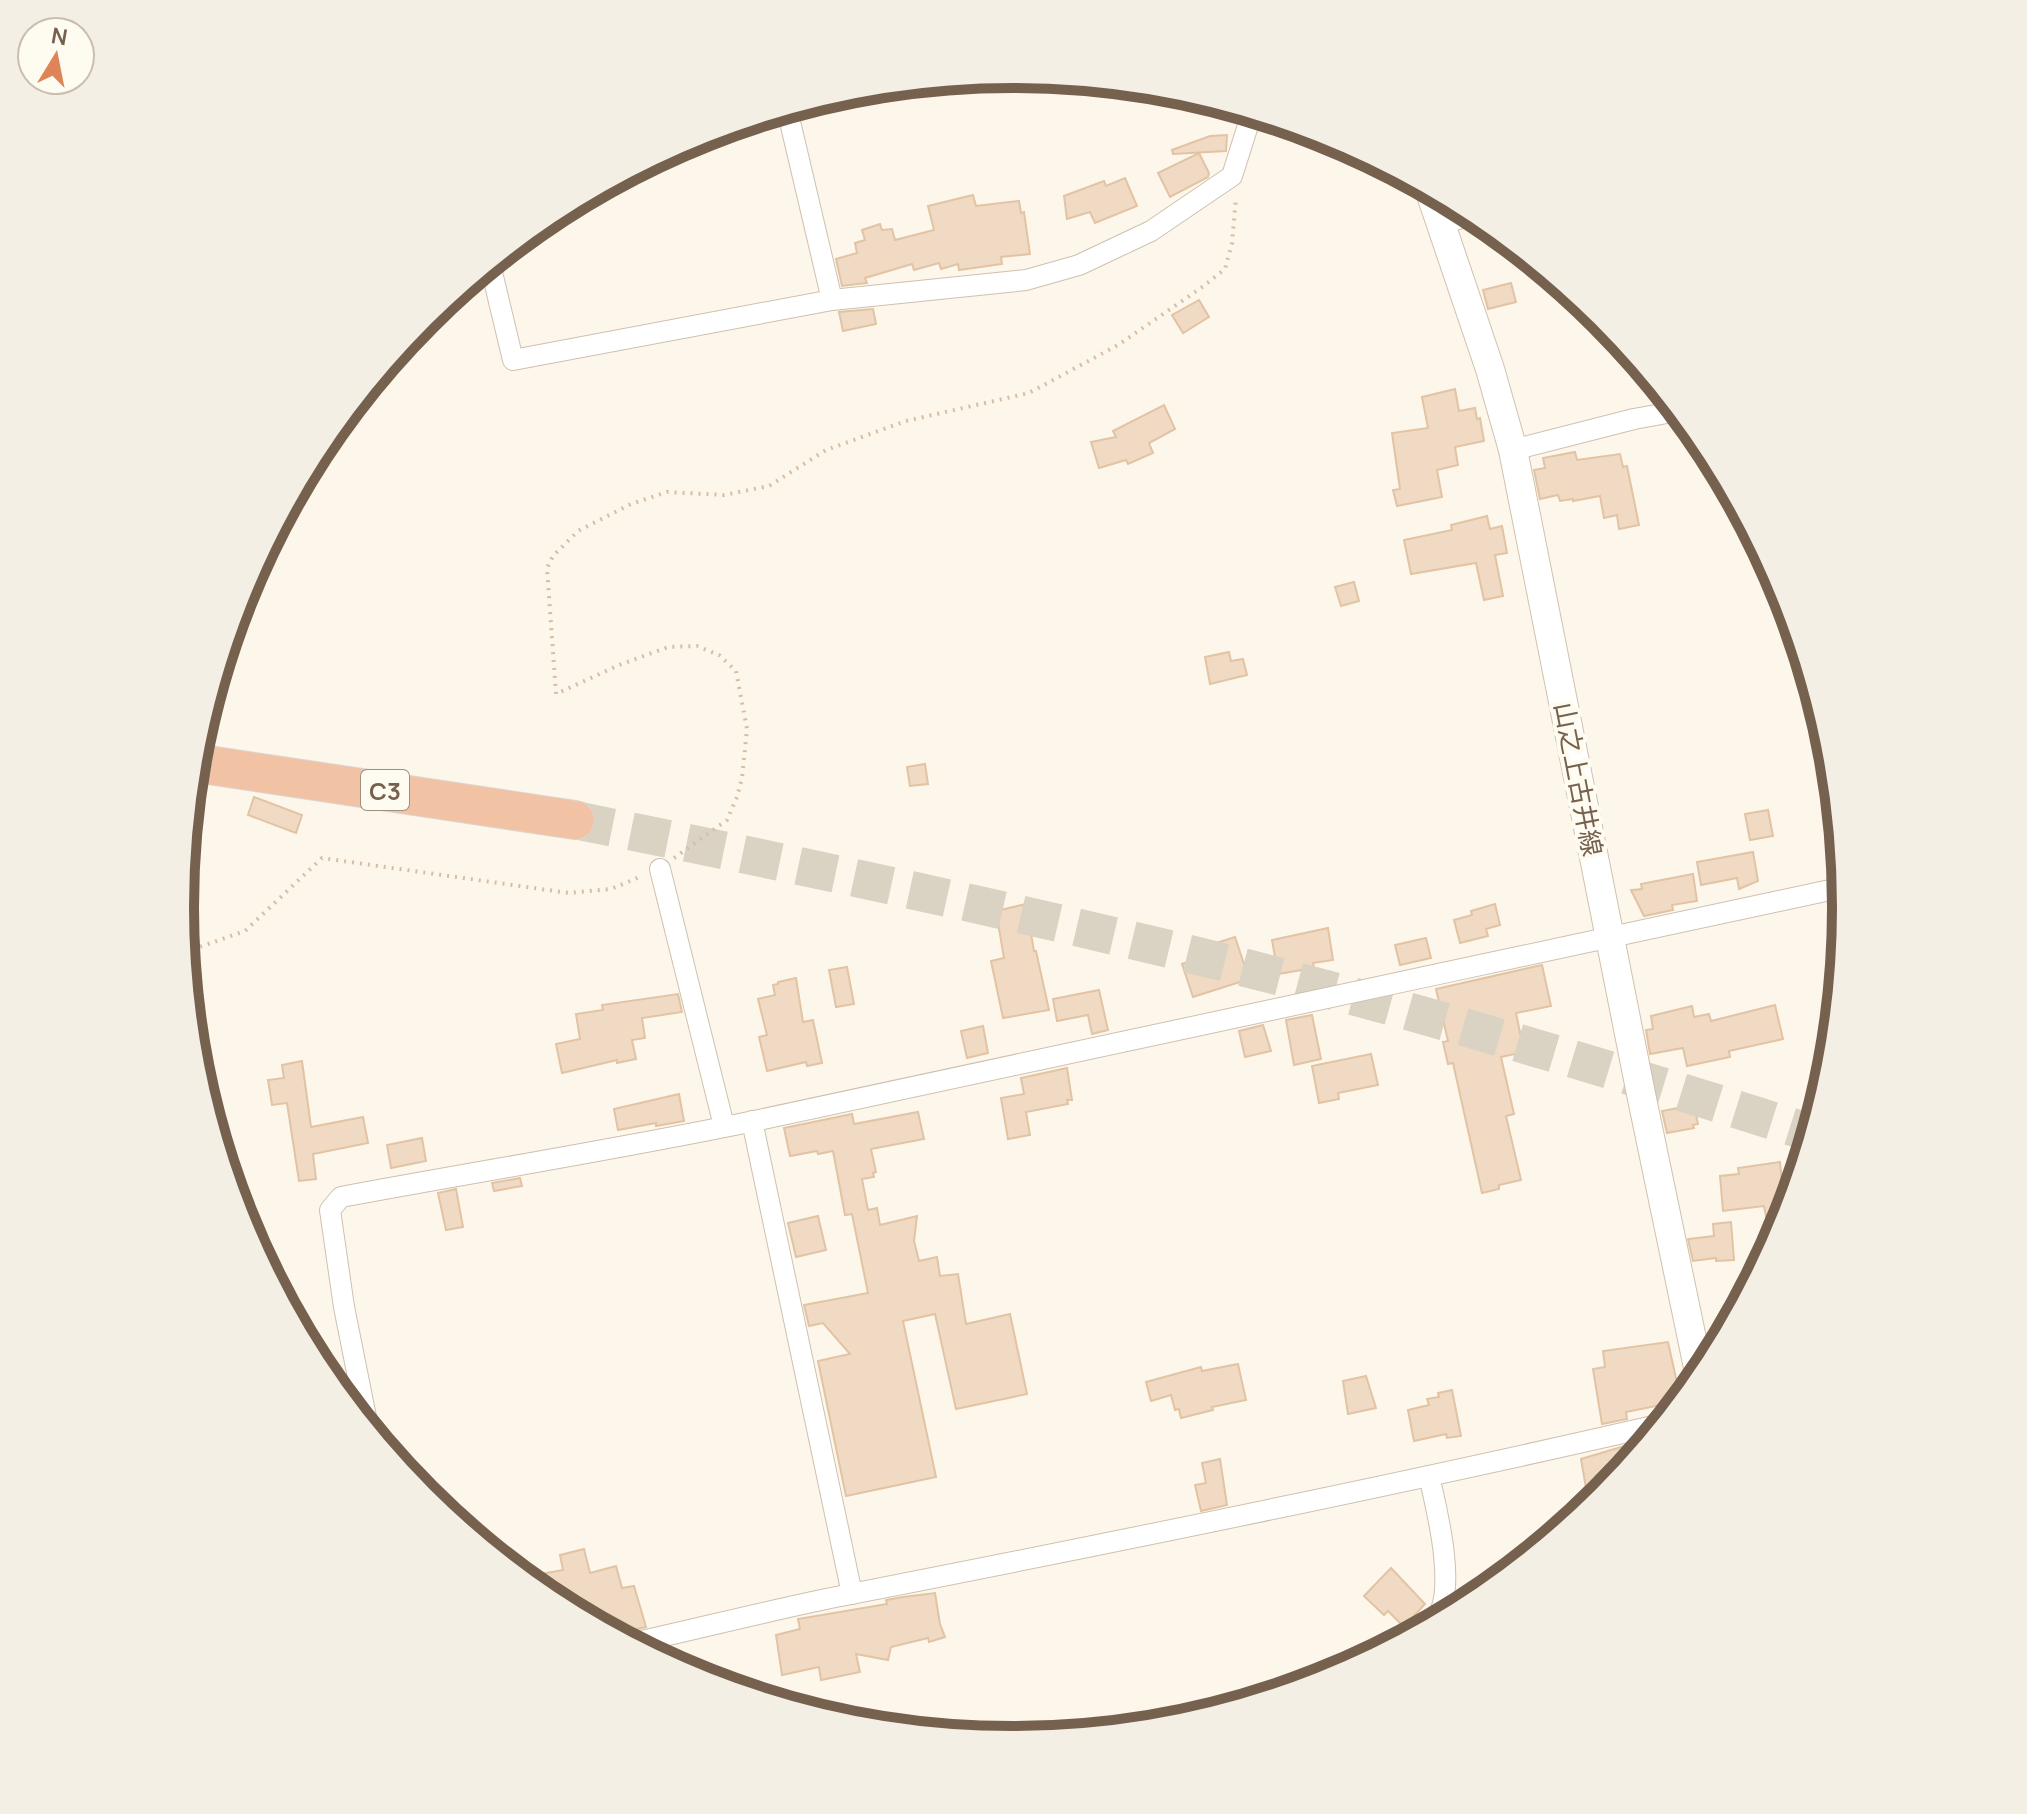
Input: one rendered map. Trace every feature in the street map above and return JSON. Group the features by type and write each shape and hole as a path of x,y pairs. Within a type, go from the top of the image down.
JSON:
{"highway":[{"name":"C3","path":"207,765 575,820"}],"main road":[{"name":"山之上古井線","path":"1435,205 1490,369 1513,450 1696,1358"}],"street":[{"path":"789,120 832,300"},
{"path":"493,275 513,360 832,300 1026,280 1079,265 1151,231 1232,176 1249,123"},
{"path":"1442,224 1458,219"},
{"path":"1513,450 1667,413"},
{"path":"660,869 724,1126"},
{"path":"364,1406 344,1307 330,1210 341,1197 752,1121 1055,1059 1143,1037 1832,890"},
{"path":"752,1121 852,1594"},
{"path":"647,1640 1645,1428"},
{"path":"1429,1476 1437,1509 1446,1589 1443,1604"}],"path":[{"path":"196,948 245,931 322,858 569,893 611,889 660,869 727,820 742,778 747,729 736,671 719,655 697,646 668,647 556,694 547,568 553,556 578,531 631,504 667,492 724,495 769,486 826,450 906,421 1029,393 1118,345 1225,269 1232,243 1236,194 1232,176"}],"building":[{"path":"1227,135 1226,151 1173,154 1172,150 1210,136"},
{"path":"1199,153 1208,177 1170,197 1158,173"},
{"path":"1125,178 1137,206 1095,223 1090,212 1067,219 1064,196 1104,181 1106,186"},
{"path":"973,195 976,206 1019,201 1021,213 1024,212 1030,254 1001,257 1002,264 959,270 958,264 941,269 939,263 914,270 912,264 865,278 867,283 842,286 836,259 857,253 855,243 865,240 862,230 880,224 882,230 892,229 895,240 934,230 928,206"},
{"path":"1511,283 1516,302 1488,309 1483,290"},
{"path":"1199,300 1209,317 1183,333 1172,315"},
{"path":"873,309 876,324 843,331 839,312"},
{"path":"1455,389 1459,411 1475,408 1484,441 1455,447 1458,465 1437,470 1442,497 1397,506 1393,490 1400,489 1392,433 1428,428 1422,397"},
{"path":"1164,405 1175,429 1149,443 1153,453 1128,464 1126,460 1099,468 1091,442 1116,437 1113,431"},
{"path":"1575,452 1577,460 1620,454 1623,467 1627,466 1639,525 1619,529 1617,515 1604,518 1600,496 1573,501 1560,501 1558,495 1540,499 1534,470 1545,468 1543,458"},
{"path":"1487,516 1490,529 1502,526 1507,553 1495,555 1503,596 1484,600 1476,563 1411,574 1404,540 1452,530 1451,525"},
{"path":"1354,582 1359,601 1341,606 1335,587"},
{"path":"1229,652 1231,661 1243,659 1247,675 1210,684 1205,657"},
{"path":"925,764 928,784 910,786 907,767"},
{"path":"254,797 302,815 296,833 248,815"},
{"path":"1768,810 1773,836 1750,840 1745,814"},
{"path":"1753,852 1758,881 1739,889 1737,878 1701,885 1697,862"},
{"path":"1693,874 1697,901 1672,905 1673,910 1644,916 1631,890 1642,889 1641,884"},
{"path":"1026,904 1049,1010 1003,1018 991,961 1004,958 996,911"},
{"path":"1495,904 1500,925 1486,929 1488,936 1460,943 1454,920"},
{"path":"1328,928 1333,960 1313,963 1314,968 1278,974 1272,940"},
{"path":"1235,937 1249,979 1193,997 1182,964 1194,960 1191,951"},
{"path":"1426,938 1431,958 1400,965 1395,945"},
{"path":"1542,965 1551,1006 1516,1013 1524,1052 1501,1057 1514,1114 1506,1116 1521,1180 1482,1193 1453,1063 1448,1064 1443,1042 1448,1041 1436,989"},
{"path":"847,967 854,1004 836,1007 829,970"},
{"path":"796,978 803,1022 813,1020 822,1063 807,1066 806,1062 767,1071 759,1037 767,1035 758,999 775,995 773,985 778,982"},
{"path":"1099,990 1108,1030 1092,1034 1088,1015 1057,1021 1053,999"},
{"path":"678,994 682,1012 642,1018 645,1038 632,1040 636,1059 617,1063 617,1060 562,1073 556,1044 580,1039 576,1014 603,1010 602,1005"},
{"path":"1775,1005 1783,1039 1729,1051 1730,1057 1687,1066 1683,1048 1650,1054 1646,1030 1653,1029 1651,1016 1692,1006 1694,1017 1709,1014 1711,1021"},
{"path":"1312,1015 1321,1059 1294,1065 1286,1020"},
{"path":"1263,1025 1271,1051 1245,1057 1239,1031"},
{"path":"983,1026 988,1053 967,1058 961,1031"},
{"path":"1371,1054 1378,1085 1338,1093 1339,1099 1319,1103 1312,1066"},
{"path":"302,1061 311,1127 363,1117 368,1143 313,1154 316,1179 299,1181 287,1103 272,1105 268,1080 284,1078 282,1065"},
{"path":"1067,1068 1072,1100 1067,1100 1068,1104 1026,1112 1030,1135 1008,1139 1001,1098 1024,1094 1021,1078"},
{"path":"679,1094 684,1121 618,1130 614,1109"},
{"path":"1694,1105 1698,1124 1693,1125 1694,1128 1667,1133 1662,1111"},
{"path":"918,1112 924,1139 871,1149 876,1172 873,1173 874,1177 862,1179 868,1210 877,1208 880,1225 917,1216 914,1241 919,1261 937,1257 940,1276 958,1274 966,1324 1010,1314 1027,1394 956,1409 935,1314 903,1321 936,1477 846,1496 818,1361 850,1354 823,1323 809,1326 804,1305 868,1293 852,1214 845,1215 833,1151 790,1156 784,1128 852,1114 854,1124"},
{"path":"422,1138 426,1161 391,1168 387,1145"},
{"path":"1780,1162 1783,1187 1768,1225 1764,1206 1723,1211 1720,1176 1739,1174 1738,1168"},
{"path":"520,1178 522,1186 494,1191 492,1183"},
{"path":"456,1189 463,1227 446,1230 438,1193"},
{"path":"818,1216 826,1250 796,1257 788,1223"},
{"path":"1731,1222 1734,1260 1716,1261 1716,1258 1693,1261 1688,1239 1714,1236 1713,1224"},
{"path":"1668,1342 1678,1385 1664,1404 1626,1412 1627,1419 1602,1424 1593,1369 1605,1367 1603,1351"},
{"path":"1238,1364 1246,1400 1181,1418 1171,1395 1151,1401 1146,1382 1201,1367 1202,1371"},
{"path":"1366,1376 1376,1408 1348,1414 1343,1381"},
{"path":"1452,1390 1461,1436 1447,1438 1446,1434 1414,1441 1408,1410 1429,1405 1427,1399"},
{"path":"1631,1444 1591,1488 1586,1488 1581,1459"},
{"path":"1220,1459 1227,1505 1201,1511 1195,1485 1206,1483 1202,1463"},
{"path":"584,1549 590,1573 616,1566 622,1588 634,1586 646,1627 630,1631 539,1574 563,1570 560,1555"},
{"path":"1391,1568 1425,1604 1404,1627 1388,1611 1384,1615 1364,1596"},
{"path":"935,1593 945,1637 891,1647 888,1660 856,1654 860,1672 821,1680 819,1667 782,1675 776,1635 800,1629 798,1619"}],"tunnel":[{"path":"575,820 1055,922 1214,960 1514,1042 1802,1130"}]}
